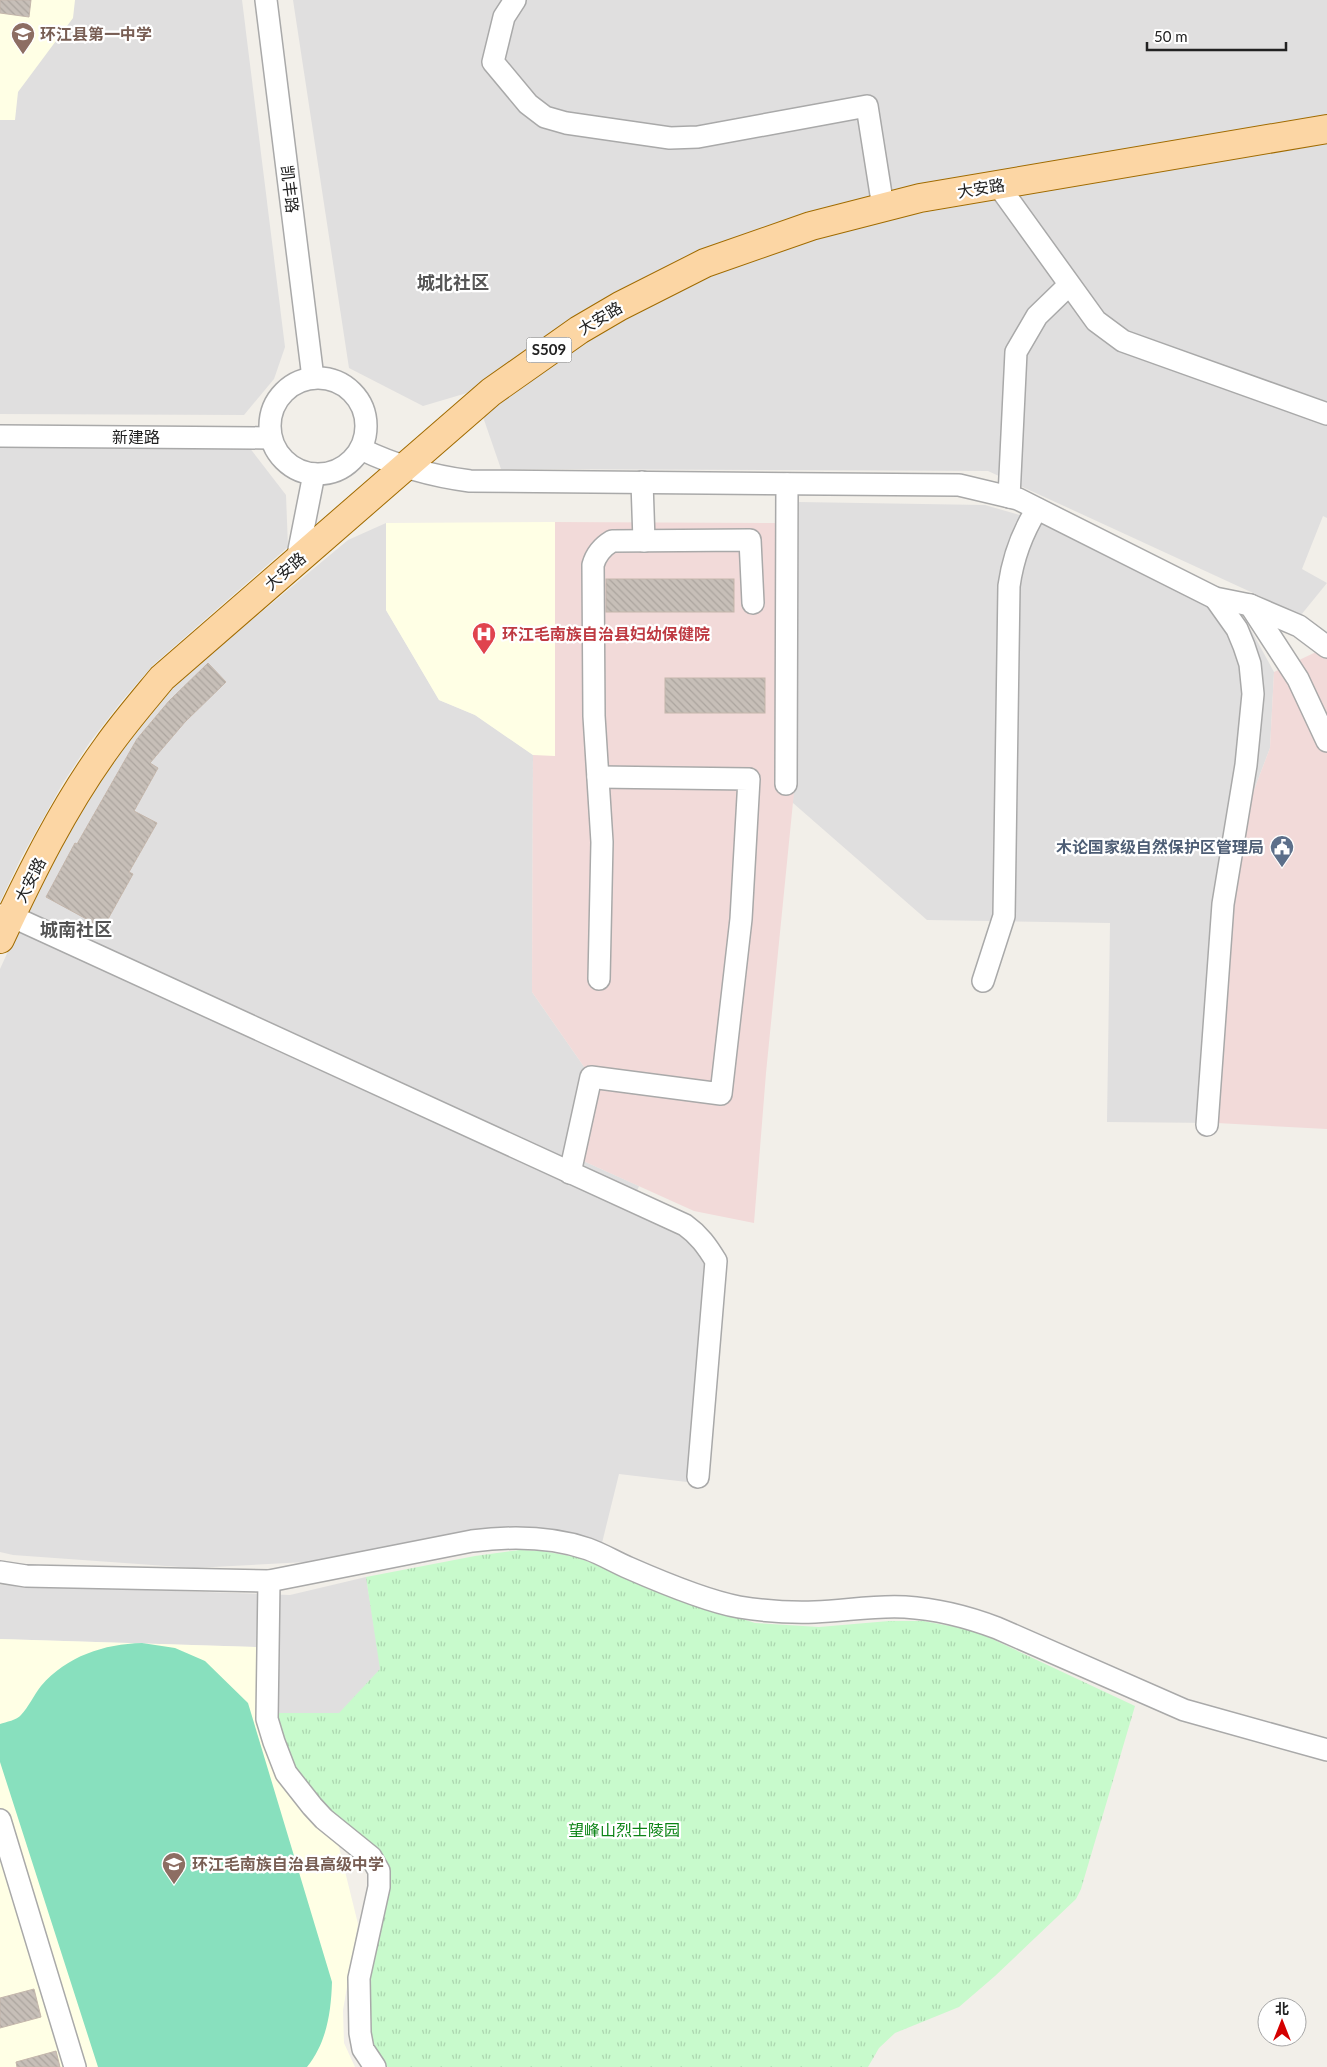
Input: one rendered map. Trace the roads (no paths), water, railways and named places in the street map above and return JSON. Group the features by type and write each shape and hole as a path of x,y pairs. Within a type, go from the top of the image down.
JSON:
{"main road":[{"name":"大安路","path":"4,924 65,812 107,747 162,678 478,404 527,366 579,330 662,284 722,257 811,226 920,198 1327,129"}],"street":[{"name":"凯丰路","path":"266,0 313,378"},
{"path":"515,0 504,17 493,62 528,104 545,117 566,123 670,138 698,137 867,106 883,207"},
{"path":"998,185 1096,322 1123,341 1327,414"},
{"path":"1009,497 1016,352 1037,316 1069,285"},
{"path":"313,378 335,381 353,392 365,411 367,422 366,434 361,449 348,464 326,474 303,472 287,463 276,449 271,438 271,414 282,394 296,384 313,378"},
{"name":"新建路","path":"0,436 271,438"},
{"path":"361,449 404,468 425,474 470,481 959,485 1018,499 1215,598 1250,606 1299,626 1327,647"},
{"path":"297,560 314,474"},
{"path":"642,482 644,541"},
{"path":"786,784 788,484"},
{"path":"983,982 1004,916 1009,586 1018,547 1026,527 1037,509"},
{"path":"599,979 602,842 594,716 593,565 599,551 612,541 750,540 753,603"},
{"path":"1207,1125 1224,904 1246,765 1253,694 1250,664 1244,646 1237,629 1215,598"},
{"path":"1250,606 1298,679 1327,741"},
{"path":"570,1172 591,1078 721,1094 741,919 749,779 598,777"},
{"path":"4,924 570,1172 685,1225 705,1242 716,1261 698,1477"},
{"path":"0,1572 26,1576 269,1581 495,1538 542,1539 587,1549 629,1568 710,1599 742,1607 788,1612 814,1612 865,1607 906,1607 974,1620 997,1628 1184,1710 1327,1750"},
{"path":"269,1581 267,1719 274,1742 286,1773 312,1806 324,1819 371,1857 379,1872 379,1887 359,1978 360,2033 364,2049 375,2067"},
{"path":"0,1820 75,2067"}],"place":[{"name":"环江县第一中学","path":"23,55"},
{"name":"环江毛南族自治县妇幼保健院","path":"484,655"},
{"name":"木论国家级自然保护区管理局","path":"1282,868"},
{"name":"环江毛南族自治县高级中学","path":"174,1885"}],"district":[{"name":"城北社区","path":"453,283"},
{"name":"城南社区","path":"76,930"}],"park label":[{"name":"望峰山烈士陵园","path":"624,1830"}]}
